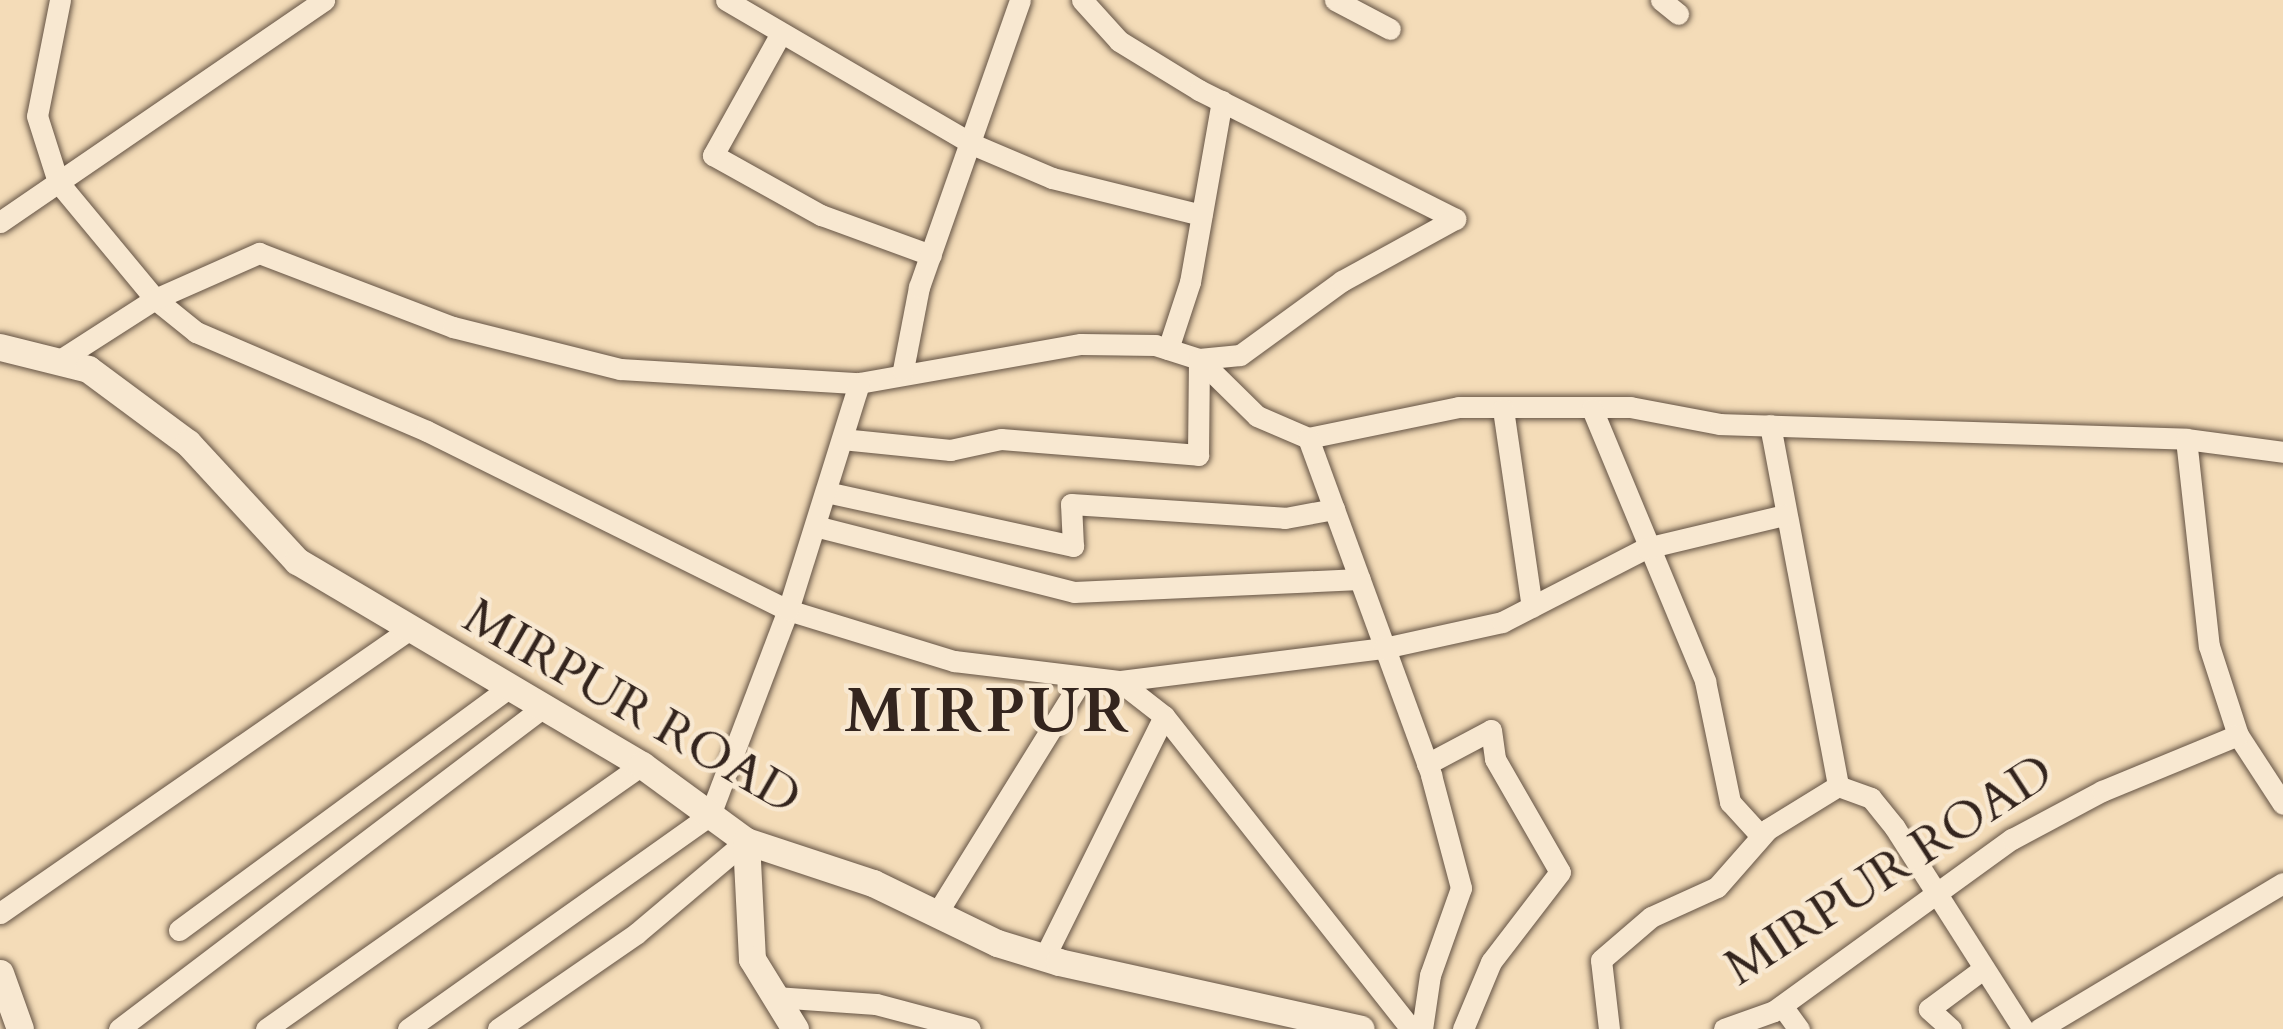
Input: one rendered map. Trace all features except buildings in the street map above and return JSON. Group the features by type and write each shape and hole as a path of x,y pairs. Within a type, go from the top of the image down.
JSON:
{"street":[{"path":"60,0 37,116 58,182 155,299 213,340 427,431 788,610 954,661 1119,681 1384,648 1502,622 1646,548 1784,515"},
{"path":"0,222 324,0"},
{"path":"63,358 155,299 259,253 453,327 620,370 859,383 903,370 1081,344 1168,349 1199,359 1240,355 1342,281 1455,219 1222,101 1119,41 1082,0"},
{"path":"1336,0 1390,28"},
{"path":"726,1 972,144 1052,178 1202,215"},
{"path":"903,370 931,255 972,144 1010,5"},
{"path":"781,33 713,155 821,215 931,255"},
{"path":"1168,349 1202,215 1222,101"},
{"name":"MIRPUR ROAD","path":"0,347 63,358 188,443 297,561 407,631 642,765 746,841 1044,958 1360,1029"},
{"path":"1199,359 1257,416 1308,438 1386,416 1592,409 1770,425 2186,439 2283,452"},
{"path":"842,439 950,450 1001,439 1198,455 1199,359"},
{"path":"408,1029 710,815 788,610 859,383"},
{"path":"1503,409 1532,607"},
{"path":"1592,409 1705,681 1730,802 1761,836"},
{"path":"1770,425 1838,786"},
{"path":"1308,438 1426,764 1461,888 1430,975 1422,1029"},
{"path":"2186,439 2210,646 2238,736 2283,804"},
{"path":"826,492 1072,546 1071,504 1285,518 1334,509"},
{"path":"815,526 1074,592 1360,579"},
{"path":"0,913 407,631"},
{"path":"938,913 1082,680"},
{"path":"1119,681 1164,716 1411,1029"},
{"path":"179,930 508,688"},
{"path":"119,1029 542,708"},
{"path":"1044,958 1164,716"},
{"path":"1426,764 1491,730 1495,759 1560,872 1490,962 1463,1029"},
{"name":"MIRPUR ROAD","path":"1724,1029 1782,1006 1937,891 2102,791 2238,736"},
{"path":"266,1029 642,765"},
{"path":"1609,1029 1600,960 1651,917 1717,887 1761,836 1838,786"},
{"path":"1838,786 1871,798 1937,891 2023,1029"},
{"path":"746,841 752,959 795,1029"},
{"path":"498,1029 637,933 746,841"},
{"path":"2039,1029 2283,883"},
{"path":"1951,1029 1929,1009 1983,969"},
{"path":"0,973 15,1028"},
{"path":"775,997 876,1004 970,1029"},
{"path":"1782,1006 1799,1029"}],"district":[{"name":"MIRPUR","path":"988,712"}]}
